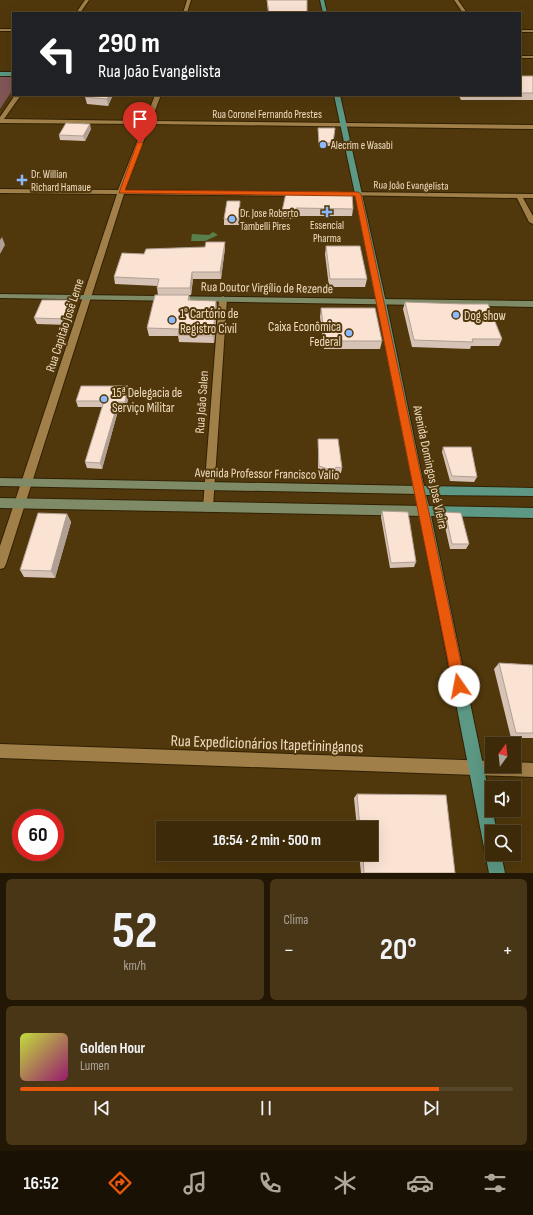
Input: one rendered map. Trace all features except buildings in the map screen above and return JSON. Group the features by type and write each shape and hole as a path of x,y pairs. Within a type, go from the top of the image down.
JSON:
{"main road":[{"path":"322,0 324,12"},
{"path":"0,74 12,74"},
{"name":"Avenida Domingos José Vieira","path":"337,96 381,302 488,825"},
{"name":"Rua Doutor Virgílio de Rezende","path":"0,296 533,304"},
{"name":"Avenida Professor Francisco Valio","path":"0,482 533,492"},
{"path":"0,503 533,513"},
{"path":"495,861 497,873"}],"street":[{"path":"79,12 87,0"},
{"path":"185,12 189,0"},
{"path":"456,0 465,12"},
{"path":"0,25 12,25"},
{"path":"0,30 12,30"},
{"path":"521,31 533,31"},
{"path":"521,34 533,34"},
{"path":"521,57 533,57"},
{"path":"0,121 17,96"},
{"name":"Rua Capitão José Leme","path":"0,564 122,192 158,96"},
{"name":"Rua Coronel Fernando Prestes","path":"0,121 533,127"},
{"path":"0,191 304,194"},
{"name":"Rua João Evangelista","path":"335,194 533,196"},
{"path":"519,196 533,222"},
{"name":"Rua João Salen","path":"208,507 223,299"},
{"name":"Rua Expedicionários Itapetininganos","path":"0,751 533,770"}],"shaded area":[{"path":"0,75 12,76 12,91 0,109"},
{"path":"213,232 218,235 205,241 191,241 192,234 209,235"}],"place":[{"name":"Alecrim e Wasabi","path":"323,145"},
{"name":"Dr. Willian Richard Hamaue","path":"22,180"},
{"name":"Essencial Pharma","path":"327,212"},
{"name":"Dr. Jose Roberto Tambelli Pires","path":"232,219"},
{"name":"Dog show","path":"456,315"},
{"name":"1° Cartório de Registro Civil","path":"172,320"},
{"name":"Caixa Econômica Federal","path":"349,333"},
{"name":"15ª Delegacia de Serviço Militar","path":"104,399"}],"route":[{"path":"140,143 122,192 358,194 383,307 459,686"}]}
